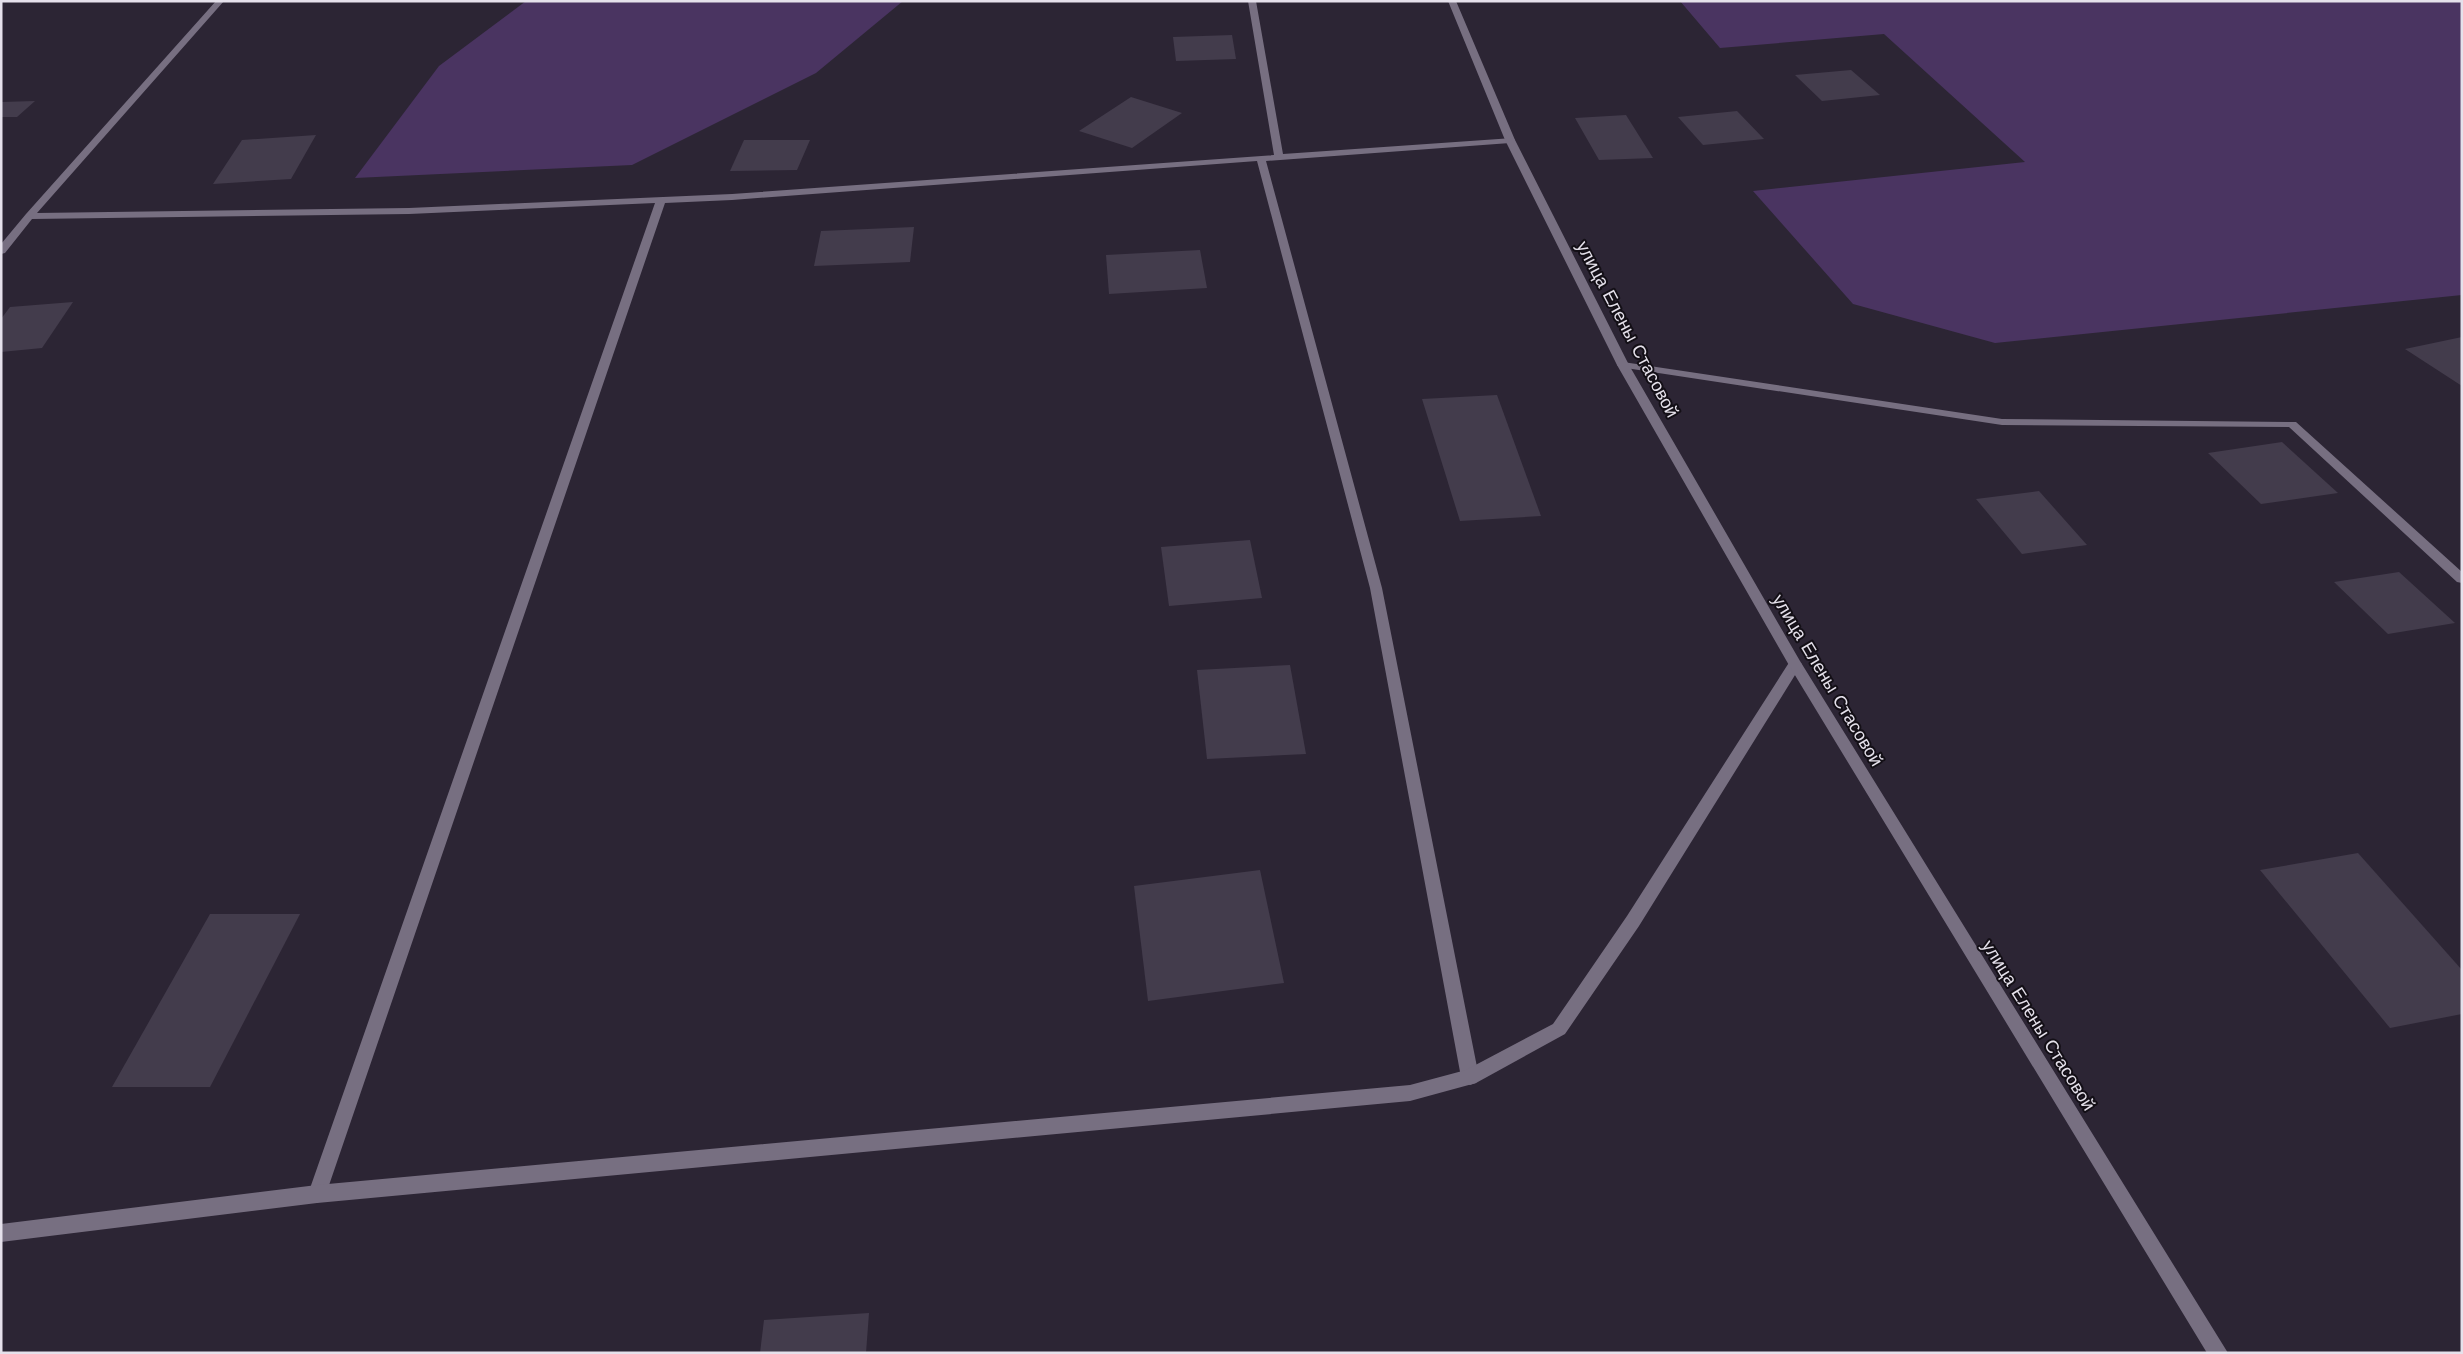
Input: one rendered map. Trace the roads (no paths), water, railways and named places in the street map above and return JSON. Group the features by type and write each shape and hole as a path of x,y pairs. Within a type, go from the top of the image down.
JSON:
{"street":[{"path":"1,250 220,1"},
{"path":"1252,1 1279,155"},
{"name":"улица Елены Стасовой","path":"1452,1 1510,140 1623,366 1795,664 2218,1353"},
{"path":"29,216 409,211 732,197 1260,156 1510,140"},
{"path":"1260,156 1376,588 1470,1077"},
{"path":"317,1194 661,200"},
{"path":"1623,366 2002,422 2292,424 2462,579"},
{"path":"1,1234 317,1194 1410,1092 1470,1077 1559,1029 1633,921 1795,664"}]}
